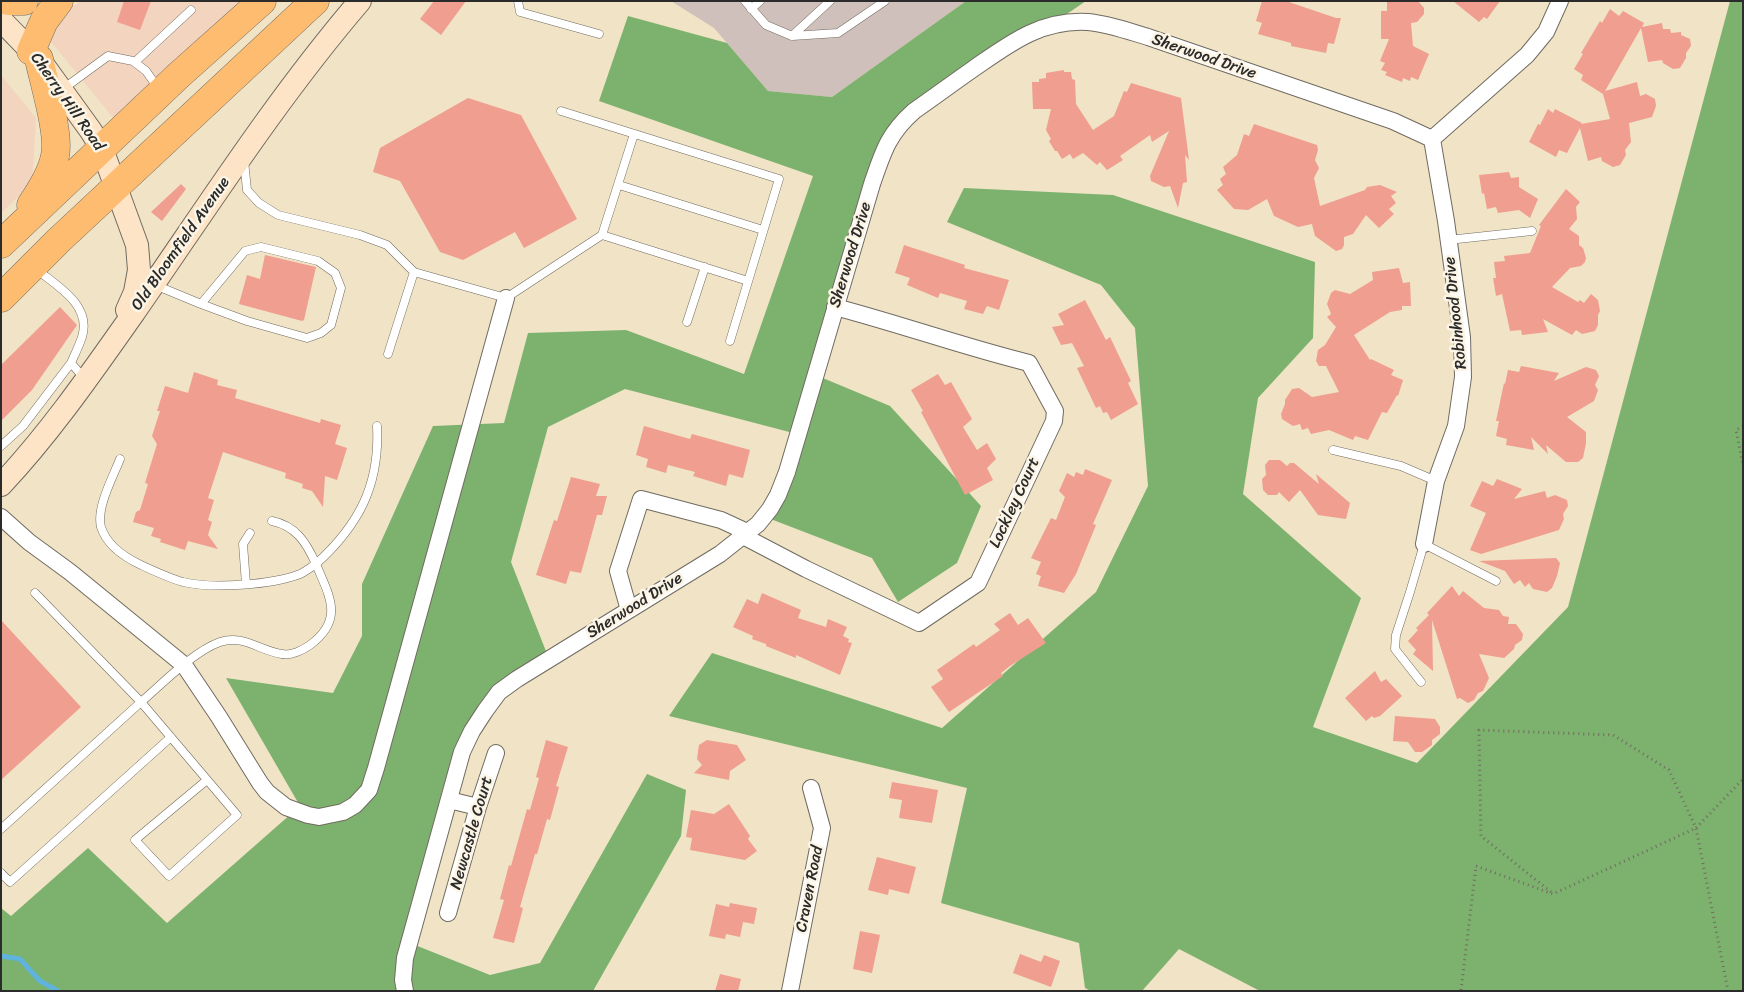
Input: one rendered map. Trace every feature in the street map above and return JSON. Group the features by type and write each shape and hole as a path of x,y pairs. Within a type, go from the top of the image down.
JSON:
{"highway":[{"path":"8,1 24,1"},
{"path":"4,242 37,196 56,155 54,130 35,55 44,21 59,1"},
{"path":"4,242 161,92 262,1"},
{"path":"1,298 314,1"}],"main road":[{"name":"Old Bloomfield Avenue","path":"1,485 47,432 86,380 272,113 360,1"},
{"name":"Cherry Hill Road","path":"1,20 35,55 62,90 102,149 117,186 137,246 139,270 135,292 99,361"}],"street":[{"path":"1432,139 1527,55 1546,32 1560,1"},
{"name":"Sherwood Drive","path":"405,991 405,958 462,752 472,730 499,692 516,679 720,554 758,524 770,509 778,495 786,472 872,184 885,148 891,135 901,122 914,111 1015,40 1051,26 1088,22 1111,26 1393,121 1432,139"},
{"name":"Robinhood Drive","path":"1424,544 1436,481 1456,426 1463,377 1462,337 1432,139"},
{"path":"1,518 184,665 260,783 277,801 286,807 320,817 342,812 362,799 369,790 506,298"},
{"name":"Lockley Court","path":"745,534 806,569 919,623 978,583 1054,421 1055,411 1029,363 835,307"},
{"path":"629,610 618,571 641,499 721,520 745,534"},
{"name":"Newcastle Court","path":"448,913 478,807 496,753"},
{"name":"Craven Road","path":"790,991 822,828 811,788"},
{"path":"449,800 478,807"}],"lane":[{"path":"518,1 520,12 599,34"},
{"path":"744,1 766,25 792,36 838,34 885,1"},
{"path":"751,9 760,1"},
{"path":"792,36 830,1"},
{"path":"135,62 191,10"},
{"path":"62,90 108,56 133,60 146,71 161,92"},
{"path":"561,111 779,179 730,341"},
{"path":"244,155 247,190 258,203 278,215 360,235 387,244 414,272 506,298 602,235 634,134"},
{"path":"619,185 763,230"},
{"path":"1448,240 1532,231"},
{"path":"602,235 748,281"},
{"path":"153,284 201,304 247,321 307,338 322,333 331,325 341,288 335,273 318,261 261,247 245,251 201,304"},
{"path":"1,446 23,426 71,363 83,335 83,316 76,303 33,266"},
{"path":"687,322 705,268"},
{"path":"388,354 414,272"},
{"path":"71,363 86,380"},
{"path":"120,459 100,513 101,527 110,546 133,561 184,582 210,586 246,584 284,579 301,574 316,564 351,526 365,499 376,468 377,426"},
{"path":"1333,450 1401,466 1436,481"},
{"path":"1,828 141,702 203,651 219,642 234,638 284,655 303,650 320,637 331,619 331,600 309,550 298,534 285,524 272,521"},
{"path":"246,584 243,544 250,533"},
{"path":"1421,682 1395,649 1396,635 1424,544 1496,581"},
{"path":"35,593 141,702 171,737 207,780 237,816 169,876 135,840 207,780"},
{"path":"1,872 10,882 171,737"}],"path":[{"path":"1743,426 1736,430 1743,465"},
{"path":"1553,894 1481,836 1479,730 1613,735 1669,770 1696,828 1728,991"},
{"path":"1461,990 1476,866 1553,894 1696,828 1743,779"}],"shaded area":[{"path":"80,1 240,1 114,119 48,38 71,8"},
{"path":"671,1 966,1 832,97 768,91 714,28"},
{"path":"1,75 36,118 32,184 1,213"}],"green space":[{"path":"966,1 1086,1 894,131 818,376 890,406 981,506 957,563 898,602 872,558 768,518 797,434 625,389 548,427 511,562 549,659 479,717 410,943 490,975 540,963 647,774 686,790 681,836 593,991 1,991 1,908 11,916 88,848 167,923 300,806 226,678 333,693 362,636 362,584 433,426 504,423 528,333 626,330 744,374 813,176 599,101 628,16 727,43 768,91 832,97"},
{"path":"1730,1 1743,1 1743,991 1260,991 1179,949 1142,991 1091,991 1085,988 1079,943 941,903 967,788 669,716 712,653 942,728 1096,592 1148,486 1135,328 1101,285 947,222 964,188 1113,195 1315,262 1313,338 1258,398 1243,494 1361,598 1313,727 1417,763 1568,607"}],"building":[{"path":"124,1 151,1 140,30 117,22"},
{"path":"434,1 466,1 441,35 420,19"},
{"path":"1262,1 1286,1 1341,18 1334,44 1328,43 1326,53 1291,46 1291,43 1258,34 1262,23 1256,21"},
{"path":"1387,1 1418,1 1424,8 1424,14 1417,22 1411,23 1413,46 1429,54 1418,80 1411,77 1410,81 1403,78 1402,82 1385,75 1387,72 1381,70 1385,63 1380,61 1389,39 1381,39 1381,11 1387,11"},
{"path":"1453,1 1500,1 1487,19 1484,17 1479,22"},
{"path":"1610,9 1619,16 1623,11 1644,23 1642,27 1662,23 1663,29 1670,29 1671,33 1681,32 1681,35 1690,39 1691,46 1680,68 1673,69 1663,63 1662,60 1648,62 1641,28 1605,91 1637,82 1640,96 1646,94 1655,99 1656,106 1652,117 1629,123 1631,142 1625,150 1626,155 1620,165 1613,167 1602,161 1601,157 1588,161 1580,128 1567,153 1559,150 1556,157 1529,142 1548,109 1553,113 1555,109 1581,124 1610,119 1603,94 1581,80 1583,75 1574,69 1600,21 1602,23"},
{"path":"1064,70 1064,72 1071,72 1072,79 1075,80 1076,104 1093,130 1114,116 1124,91 1127,92 1131,83 1181,98 1189,160 1185,155 1187,182 1183,183 1178,208 1170,186 1164,187 1151,181 1150,176 1169,131 1152,142 1150,135 1120,156 1123,160 1107,170 1100,162 1097,165 1083,153 1073,159 1070,154 1062,159 1057,151 1055,151 1049,141 1051,139 1046,130 1051,109 1033,109 1032,82 1039,82 1039,79 1046,78 1046,73"},
{"path":"468,98 521,115 577,219 524,248 515,232 463,260 440,252 400,181 373,172 380,148"},
{"path":"1254,124 1317,145 1318,150 1315,160 1319,168 1314,178 1320,206 1365,190 1367,187 1380,185 1397,192 1391,196 1396,203 1389,209 1394,214 1379,228 1366,215 1353,234 1344,237 1342,249 1336,251 1315,236 1312,224 1298,227 1274,216 1267,199 1248,210 1234,209 1217,190 1223,185 1220,179 1226,174 1223,167 1237,155 1244,134 1249,136"},
{"path":"1509,172 1511,178 1519,177 1519,187 1538,199 1530,218 1519,210 1498,213 1496,207 1487,209 1479,175"},
{"path":"181,184 186,189 162,221 151,212"},
{"path":"1566,189 1580,202 1576,207 1577,219 1569,229 1579,236 1579,245 1583,248 1586,258 1581,266 1570,268 1552,287 1578,302 1580,300 1584,303 1591,294 1598,300 1600,311 1598,325 1595,331 1582,334 1576,330 1572,335 1543,319 1548,332 1522,335 1521,330 1510,331 1502,294 1496,296 1493,278 1496,278 1494,262 1505,261 1504,256 1530,253 1541,226 1539,225"},
{"path":"904,245 965,265 964,268 1009,280 999,310 987,306 983,314 964,309 967,301 940,293 938,298 907,285 910,278 895,273"},
{"path":"265,255 316,267 304,320 239,304 247,275 260,279"},
{"path":"1399,268 1403,283 1410,282 1411,306 1402,306 1402,310 1390,312 1354,335 1370,360 1394,370 1391,375 1403,380 1398,396 1387,413 1382,412 1368,440 1355,436 1353,440 1329,430 1311,434 1308,428 1302,430 1300,424 1293,426 1282,419 1281,414 1285,400 1292,389 1299,388 1312,397 1339,392 1326,366 1319,366 1316,361 1318,350 1325,345 1336,327 1327,317 1331,314 1327,304 1331,293 1335,290 1350,294 1373,280 1372,272"},
{"path":"1085,300 1106,340 1110,337 1131,381 1128,383 1138,404 1111,420 1107,412 1103,413 1100,406 1096,408 1077,368 1084,366 1072,343 1061,345 1052,327 1064,325 1058,314"},
{"path":"60,307 77,325 32,390 1,421 1,365"},
{"path":"1521,366 1559,373 1554,381 1586,367 1596,370 1599,376 1595,385 1598,390 1594,401 1567,417 1586,432 1583,458 1578,462 1566,462 1546,445 1548,454 1531,437 1534,450 1506,445 1507,439 1496,436 1499,421 1496,421 1508,370 1519,372"},
{"path":"194,372 218,380 217,385 237,390 235,398 320,423 321,419 341,425 335,444 347,448 337,480 325,476 323,507 312,491 302,488 303,484 285,478 286,473 223,452 208,498 214,500 208,520 212,522 208,535 218,549 188,541 185,550 160,542 161,539 151,536 154,528 133,522 136,512 140,510 148,484 145,483 157,444 152,436 165,386 188,393"},
{"path":"938,374 945,385 951,382 972,419 963,427 977,450 987,443 996,459 987,468 993,480 965,495 911,390"},
{"path":"644,426 690,439 692,434 750,450 743,478 729,474 726,486 693,476 695,472 668,465 666,473 646,467 648,459 636,455"},
{"path":"1269,460 1280,460 1287,466 1290,463 1294,463 1319,484 1316,474 1350,503 1346,519 1318,515 1300,490 1289,502 1279,492 1277,495 1268,495 1263,490 1262,479 1266,475 1265,465"},
{"path":"1085,469 1112,480 1093,524 1096,525 1076,574 1064,593 1038,586 1041,576 1036,574 1041,562 1031,558 1051,518 1056,520 1065,497 1059,491 1067,473 1074,477 1076,472 1083,475"},
{"path":"571,477 600,484 596,496 607,496 602,515 597,515 581,573 570,571 566,584 536,575 554,520 557,521"},
{"path":"1497,479 1522,489 1514,499 1545,491 1547,498 1555,495 1567,500 1568,506 1563,514 1564,519 1559,530 1481,554 1470,550 1486,513 1470,506 1482,481 1493,486"},
{"path":"1556,558 1560,563 1557,576 1552,588 1547,592 1533,589 1529,583 1525,587 1520,580 1514,584 1505,571 1479,561"},
{"path":"1452,586 1459,596 1463,591 1484,608 1499,610 1503,616 1509,617 1508,624 1516,624 1523,634 1522,640 1504,658 1479,654 1489,678 1483,691 1478,693 1474,700 1468,703 1460,698 1457,699 1432,620 1433,671 1413,654 1416,650 1408,641 1418,630 1416,628 1429,615 1427,613"},
{"path":"762,593 801,610 798,618 826,627 828,619 847,627 843,636 849,639 848,642 852,643 840,675 796,655 796,658 766,646 766,644 752,639 753,636 733,627 747,599 758,604"},
{"path":"1010,613 1018,625 1028,618 1046,643 1010,666 1001,673 1003,676 949,712 931,687 943,679 937,670 974,644 976,647 1000,630 994,624"},
{"path":"1,620 81,707 1,780"},
{"path":"1375,671 1381,682 1386,679 1402,696 1380,716 1374,718 1372,716 1366,721 1345,698"},
{"path":"1395,716 1435,719 1440,727 1440,734 1432,740 1432,745 1422,752 1415,752 1408,742 1393,741"},
{"path":"546,740 568,747 556,786 559,787 550,820 547,819 520,907 523,908 514,943 493,938 504,900 500,899 509,865 511,866 527,809 530,810 539,778 536,777"},
{"path":"707,740 737,745 746,760 730,771 729,780 694,773 702,765 697,759 699,745"},
{"path":"892,782 938,790 932,823 899,818 902,800 889,798"},
{"path":"729,804 750,836 748,839 757,851 745,860 690,850 692,838 686,837 691,810 714,814"},
{"path":"877,857 916,867 909,894 889,889 888,895 868,890"},
{"path":"730,903 757,908 754,924 743,922 740,937 726,934 725,939 709,936 716,904 729,907"},
{"path":"860,931 880,935 872,973 853,969"},
{"path":"1020,954 1041,962 1044,955 1060,961 1051,987 1013,973"},
{"path":"720,974 741,979 738,991 715,991"}],"waterway":[{"path":"1,956 20,959 40,981 58,991"}]}
